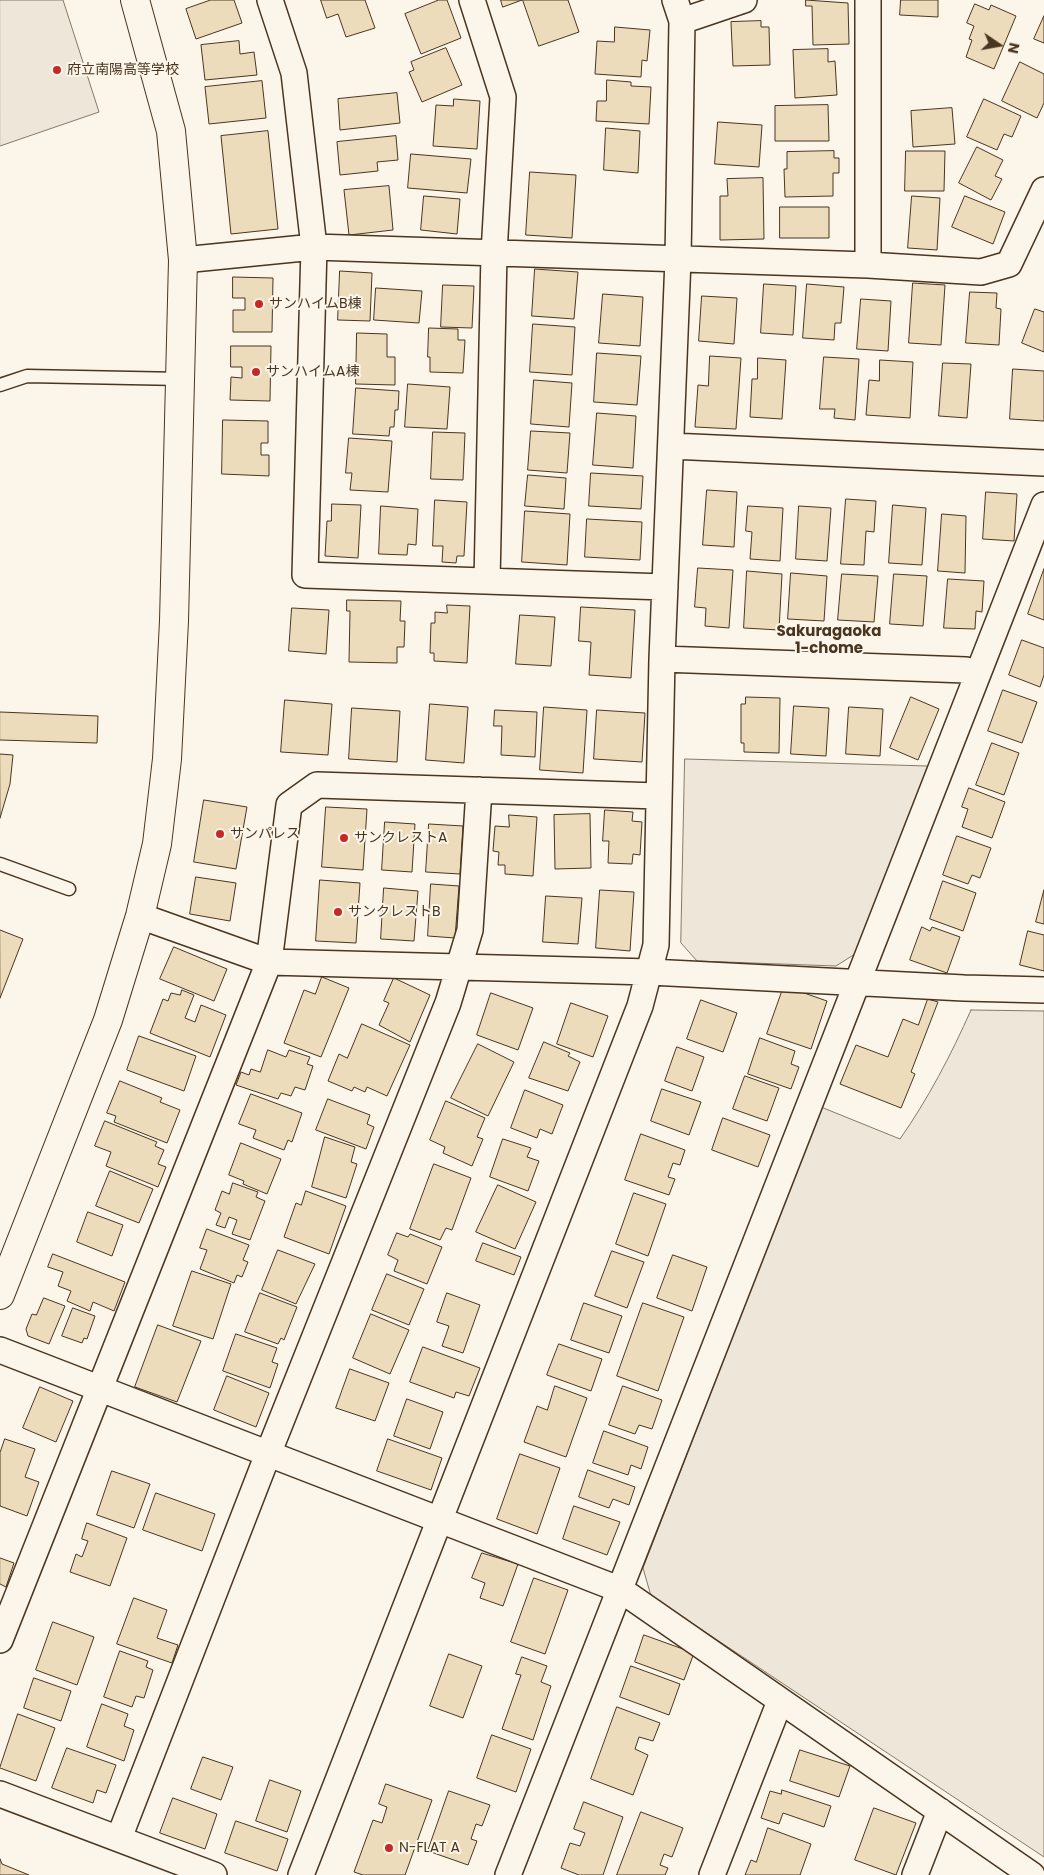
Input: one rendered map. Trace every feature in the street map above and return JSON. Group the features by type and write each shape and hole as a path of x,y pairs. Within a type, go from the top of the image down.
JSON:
{"street":[{"path":"0,1295 108,1020 140,916 157,844 167,759 182,380 183,260 171,131 135,0"},
{"path":"270,0 294,73 314,247 305,575 666,586"},
{"path":"472,0 503,97 494,253 487,581"},
{"path":"301,1875 640,1006 650,972 656,945 662,659 678,259 678,10 744,0"},
{"path":"868,0 868,265"},
{"path":"183,260 314,247 868,265 980,272 1009,264 1044,190"},
{"path":"671,446 1044,463"},
{"path":"508,1875 1044,505"},
{"path":"662,659 966,670 977,674"},
{"path":"0,1640 269,962 289,805 317,785 658,796"},
{"path":"119,1838 268,1454 448,1003 470,930 479,790"},
{"path":"140,916 269,962 650,972 1044,990"},
{"path":"0,1350 621,1590 1032,1875"},
{"path":"712,1875 780,1701"},
{"path":"0,1794 214,1875"},
{"path":"915,1875 940,1811"}],"lane":[{"path":"0,385 27,376 182,380"},
{"path":"0,864 69,889"}],"shaded area":[{"name":"府立南陽高等学校","path":"0,0 63,0 99,112 0,146"},
{"path":"685,759 928,766 855,954 836,966 697,961 681,943"},
{"path":"971,1010 1044,1011 1044,1857 651,1596 643,1568 821,1107 900,1139 938,1076"}],"building":[{"path":"211,0 234,0 242,23 196,39 186,9"},
{"path":"321,0 365,0 375,28 346,37 338,14 327,18"},
{"path":"439,0 447,0 461,38 421,54 405,14"},
{"path":"501,0 522,0 503,7"},
{"path":"523,0 568,0 579,32 539,46"},
{"path":"806,0 848,3 849,44 813,45 812,6 806,6"},
{"path":"901,0 938,0 938,17 900,15"},
{"path":"975,4 989,10 991,5 1016,16 994,69 966,57 972,40 969,39 974,26 967,23"},
{"path":"1044,16 1044,43 1034,39"},
{"path":"761,21 761,27 769,27 770,65 733,66 731,22"},
{"path":"615,27 650,30 647,61 642,60 641,77 595,74 597,41 614,42"},
{"path":"239,41 240,54 254,52 257,75 205,80 201,45"},
{"path":"446,48 462,85 422,102 409,72 414,70 411,62"},
{"path":"828,49 828,62 835,61 837,95 795,98 793,50"},
{"path":"1020,62 1044,74 1044,103 1037,118 1002,101"},
{"path":"607,80 631,82 631,86 651,87 649,124 596,121 597,101 606,101"},
{"path":"262,81 266,118 209,124 205,87"},
{"path":"397,93 400,123 340,130 338,99"},
{"path":"454,99 480,101 477,149 433,146 436,105 453,106"},
{"path":"984,99 1021,116 1012,137 1004,134 997,150 967,137"},
{"path":"828,105 829,141 775,141 775,106"},
{"path":"952,108 955,144 913,147 911,111"},
{"path":"718,122 762,125 759,167 715,164"},
{"path":"606,128 640,131 638,173 604,170"},
{"path":"268,131 278,229 231,234 221,136"},
{"path":"396,136 398,160 377,162 378,171 340,175 337,142"},
{"path":"977,147 1003,160 995,176 1002,179 991,200 959,183"},
{"path":"834,151 834,158 839,158 839,173 833,173 833,196 785,197 784,169 787,169 787,152"},
{"path":"906,151 945,151 944,191 905,191"},
{"path":"411,154 471,159 467,193 408,188"},
{"path":"530,172 576,175 572,238 526,235"},
{"path":"763,178 764,239 720,240 720,196 728,196 727,179"},
{"path":"389,186 393,230 349,235 344,190"},
{"path":"424,196 460,199 457,234 421,230"},
{"path":"912,196 940,198 937,250 908,248"},
{"path":"965,196 1005,212 993,244 952,227"},
{"path":"780,207 829,207 829,238 780,238"},
{"path":"535,269 578,272 574,319 532,316"},
{"path":"340,271 372,273 370,321 338,320"},
{"name":"サンハイムB棟","path":"233,277 273,278 272,332 233,332 233,310 245,310 245,298 233,298"},
{"path":"913,283 945,285 941,345 909,343"},
{"path":"764,284 796,286 793,335 761,333"},
{"path":"807,284 844,287 841,323 835,323 834,340 803,338"},
{"path":"443,285 474,286 472,328 441,327"},
{"path":"376,288 422,291 419,323 374,320"},
{"path":"970,292 997,293 996,308 1001,309 999,345 966,343"},
{"path":"603,294 643,297 640,346 599,343"},
{"path":"702,296 737,298 734,344 699,341"},
{"path":"861,299 891,301 888,351 857,349"},
{"path":"1035,309 1044,312 1044,352 1022,343"},
{"path":"533,324 575,327 572,375 530,372"},
{"path":"429,328 458,329 458,340 465,340 463,373 430,372 430,357 428,357"},
{"path":"357,333 387,334 387,357 395,357 395,385 356,384"},
{"name":"サンハイムA棟","path":"231,346 271,346 270,401 230,400 231,377 242,378 242,367 231,367"},
{"path":"597,353 641,356 637,405 594,402"},
{"path":"710,356 741,358 736,429 695,427 698,385 708,386"},
{"path":"824,357 859,359 855,420 834,418 835,409 820,409"},
{"path":"758,358 786,360 782,419 750,417 752,379 757,379"},
{"path":"880,360 913,362 910,418 866,415 869,380 879,381"},
{"path":"943,363 971,364 967,418 939,416"},
{"path":"1013,369 1044,371 1044,421 1010,419"},
{"path":"534,380 572,383 569,427 531,424"},
{"path":"408,384 450,387 447,429 405,427"},
{"path":"356,388 399,391 398,410 395,410 394,427 390,427 389,436 353,434"},
{"path":"597,413 636,416 633,468 593,465"},
{"path":"223,420 268,421 268,443 261,443 261,455 269,455 269,476 222,474"},
{"path":"531,431 570,433 567,473 528,470"},
{"path":"433,432 465,433 463,480 431,479"},
{"path":"349,438 392,441 388,492 350,490 352,473 346,473"},
{"path":"591,473 643,476 641,509 589,506"},
{"path":"528,475 566,478 564,509 525,506"},
{"path":"707,490 737,492 734,547 703,545"},
{"path":"986,492 1017,494 1014,541 983,539"},
{"path":"846,499 876,501 874,532 866,531 864,565 841,564"},
{"path":"435,500 467,502 464,556 457,556 456,563 442,562 443,546 433,546"},
{"path":"332,504 361,505 358,558 325,556 327,521 331,521"},
{"path":"893,505 926,508 922,565 889,563"},
{"path":"381,506 418,509 416,545 408,544 407,555 379,554"},
{"path":"748,506 783,508 780,561 750,559 752,532 746,531"},
{"path":"799,506 831,508 827,561 796,559"},
{"path":"525,511 570,514 567,565 522,562"},
{"path":"942,514 966,516 965,573 938,571"},
{"path":"587,519 642,522 640,560 585,557"},
{"path":"698,568 733,570 729,628 705,626 706,608 695,607"},
{"path":"1044,569 1044,620 1028,614"},
{"path":"747,571 782,574 779,630 744,628"},
{"path":"791,573 827,576 824,621 788,619"},
{"path":"842,574 878,576 874,622 838,620"},
{"path":"894,574 927,576 923,626 890,624"},
{"path":"948,579 984,581 982,612 976,611 975,629 944,628"},
{"path":"347,600 401,601 400,621 405,621 404,647 397,647 397,663 349,662 350,611 347,611"},
{"path":"447,605 470,606 467,663 434,661 434,653 430,653 431,623 435,623 435,612 447,613"},
{"path":"581,607 635,610 631,678 589,675 591,642 579,641"},
{"path":"292,608 329,610 326,654 289,651"},
{"path":"520,615 555,617 551,666 516,664"},
{"path":"1022,640 1044,648 1044,675 1040,687 1009,675"},
{"path":"1003,690 1037,702 1022,743 988,731"},
{"path":"746,697 780,698 779,753 744,752 744,743 741,743 741,704 745,704"},
{"path":"911,697 939,709 918,760 890,748"},
{"path":"285,700 332,704 328,755 281,752"},
{"path":"430,704 468,707 464,763 426,760"},
{"path":"794,706 829,708 826,756 791,754"},
{"path":"544,707 587,710 583,773 540,770"},
{"path":"849,707 883,709 880,756 846,754"},
{"path":"352,708 400,711 397,762 349,759"},
{"path":"495,710 537,712 535,757 501,755 502,726 494,726"},
{"path":"597,710 645,713 642,762 594,759"},
{"path":"0,712 98,716 97,743 0,740"},
{"path":"992,743 1019,753 1004,795 976,785"},
{"path":"0,754 13,755 10,784 0,818"},
{"path":"969,788 1005,802 992,838 962,827 968,809 962,807"},
{"name":"サンパレス","path":"204,800 247,807 236,869 194,862"},
{"name":"サンクレストA","path":"326,807 367,809 363,870 322,867"},
{"path":"605,810 633,812 632,821 642,822 640,855 633,854 632,864 608,863 609,841 603,841"},
{"path":"590,814 591,868 555,869 554,815"},
{"path":"509,815 537,817 533,876 505,874 505,865 498,865 499,852 493,851 495,826 509,827"},
{"path":"385,822 415,824 412,872 382,870"},
{"path":"429,824 463,826 460,874 426,872"},
{"path":"957,836 991,848 980,878 972,875 968,884 943,875"},
{"name":"サンパレス","path":"196,877 236,883 230,921 190,914"},
{"name":"サンクレストB","path":"320,880 360,883 356,943 316,941"},
{"path":"943,881 976,893 963,931 930,919"},
{"path":"431,884 459,886 455,938 428,936"},
{"path":"384,888 418,891 414,941 381,939"},
{"path":"600,890 634,892 630,951 596,948"},
{"path":"1044,890 1044,924 1036,922"},
{"path":"546,896 582,898 578,944 543,942"},
{"path":"922,927 930,931 932,927 960,937 947,973 910,960"},
{"path":"0,930 23,939 0,998"},
{"path":"1028,931 1044,935 1044,971 1020,965"},
{"path":"174,947 227,969 214,1001 160,979"},
{"path":"322,977 349,988 321,1057 284,1043 304,990 315,994"},
{"path":"394,978 430,995 410,1042 379,1025 389,1003 384,1001"},
{"path":"784,986 827,1001 811,1049 767,1034"},
{"path":"182,990 194,995 185,1018 195,1022 201,1005 226,1015 210,1057 150,1033 163,999 168,1001 171,993 180,995"},
{"path":"491,993 533,1008 518,1050 477,1035"},
{"path":"928,999 938,1002 911,1072 915,1074 901,1108 840,1084 856,1045 888,1057 903,1019 918,1025"},
{"path":"701,1000 737,1013 723,1052 687,1039"},
{"path":"571,1003 608,1016 593,1057 557,1044"},
{"path":"362,1024 410,1045 387,1096 367,1087 365,1092 354,1087 352,1091 328,1081 339,1054 347,1058"},
{"path":"139,1036 196,1056 184,1091 127,1070"},
{"path":"760,1038 795,1051 791,1064 799,1067 791,1089 748,1074"},
{"path":"544,1042 570,1053 568,1056 580,1062 568,1091 529,1078"},
{"path":"478,1044 514,1062 488,1116 451,1098"},
{"path":"677,1047 704,1057 692,1091 665,1081"},
{"path":"268,1050 286,1057 289,1050 310,1057 307,1064 313,1066 305,1090 295,1087 291,1096 281,1093 278,1099 236,1085 241,1072 249,1075 251,1069 260,1072"},
{"path":"745,1076 779,1088 767,1121 733,1109"},
{"path":"120,1081 162,1098 160,1102 180,1110 167,1143 114,1122 116,1116 107,1113"},
{"path":"662,1089 701,1102 689,1135 651,1121"},
{"path":"525,1090 563,1105 552,1134 540,1129 537,1138 511,1128"},
{"path":"251,1094 302,1113 292,1142 288,1140 284,1150 253,1138 256,1130 239,1124"},
{"path":"328,1099 370,1115 367,1124 374,1127 366,1149 316,1130"},
{"path":"446,1101 485,1118 477,1137 483,1139 472,1166 443,1153 445,1147 430,1140"},
{"path":"723,1118 770,1135 758,1167 712,1150"},
{"path":"105,1121 157,1142 155,1146 164,1150 158,1164 166,1167 158,1187 106,1166 111,1152 95,1146"},
{"path":"641,1134 685,1150 680,1165 673,1163 668,1177 675,1179 669,1195 625,1180"},
{"path":"325,1137 355,1147 351,1162 357,1164 346,1198 312,1187"},
{"path":"503,1139 531,1148 527,1157 539,1161 528,1191 490,1177"},
{"path":"241,1143 281,1159 267,1194 243,1184 244,1181 229,1175"},
{"path":"434,1164 471,1178 452,1230 446,1228 440,1240 410,1229"},
{"path":"110,1171 153,1189 139,1223 96,1206"},
{"path":"233,1183 258,1192 256,1197 265,1201 250,1240 232,1234 237,1220 229,1217 225,1228 216,1225 221,1213 215,1210 222,1191 229,1194"},
{"path":"498,1185 536,1202 515,1249 476,1232"},
{"path":"306,1191 346,1206 329,1254 284,1237 296,1203 301,1205"},
{"path":"634,1193 666,1204 648,1256 616,1244"},
{"path":"88,1212 123,1225 112,1256 77,1242"},
{"path":"207,1229 249,1245 243,1260 248,1262 242,1277 237,1275 234,1283 200,1269 207,1250 200,1248"},
{"path":"397,1233 408,1237 410,1234 442,1247 427,1284 394,1271 398,1260 388,1255"},
{"path":"483,1243 521,1257 514,1275 476,1261"},
{"path":"278,1250 315,1264 296,1304 262,1290"},
{"path":"612,1251 644,1262 627,1308 595,1296"},
{"path":"53,1254 125,1282 114,1311 93,1302 90,1311 67,1301 71,1291 58,1286 63,1272 48,1267"},
{"path":"673,1255 707,1267 692,1311 657,1298"},
{"path":"192,1271 231,1284 213,1339 173,1326"},
{"path":"387,1274 424,1289 409,1325 372,1310"},
{"path":"260,1293 297,1307 284,1340 281,1338 278,1344 245,1332"},
{"path":"447,1293 480,1305 463,1353 442,1346 449,1326 437,1322"},
{"path":"44,1298 65,1306 49,1344 28,1336 26,1329 32,1314 36,1315"},
{"path":"584,1303 622,1316 609,1353 571,1340"},
{"path":"643,1303 684,1317 658,1391 617,1376"},
{"path":"73,1308 95,1316 87,1339 84,1338 82,1343 62,1336"},
{"path":"371,1314 409,1330 390,1374 353,1358"},
{"path":"158,1325 201,1341 177,1402 135,1387"},
{"path":"236,1334 277,1348 272,1362 278,1364 270,1388 223,1371"},
{"path":"559,1344 602,1359 591,1391 547,1375"},
{"path":"423,1347 480,1368 469,1396 456,1392 454,1398 410,1382"},
{"path":"350,1369 389,1383 375,1421 336,1408"},
{"path":"227,1376 269,1393 256,1427 214,1410"},
{"path":"555,1386 587,1398 566,1457 524,1442 537,1406 547,1410"},
{"path":"623,1386 662,1400 652,1429 639,1425 635,1434 609,1425"},
{"path":"40,1387 73,1401 56,1442 23,1428"},
{"path":"407,1399 443,1412 430,1449 394,1436"},
{"path":"604,1431 648,1447 641,1469 631,1465 628,1475 593,1463"},
{"path":"5,1439 35,1449 25,1477 39,1482 27,1516 0,1506 0,1453"},
{"path":"388,1439 442,1458 431,1490 377,1471"},
{"path":"520,1454 560,1468 537,1534 497,1519"},
{"path":"588,1470 635,1487 629,1505 613,1499 609,1508 579,1497"},
{"path":"112,1471 150,1484 134,1528 97,1515"},
{"path":"156,1493 215,1514 202,1551 143,1530"},
{"path":"574,1506 620,1522 607,1555 563,1539"},
{"path":"87,1523 127,1538 110,1586 70,1572 76,1554 82,1557 88,1541 82,1539"},
{"path":"482,1553 518,1564 503,1606 480,1598 485,1583 472,1578"},
{"path":"0,1558 14,1563 6,1587 0,1584"},
{"path":"534,1578 568,1590 545,1654 511,1642"},
{"path":"134,1598 167,1610 157,1638 178,1645 172,1663 117,1644"},
{"path":"53,1622 94,1637 77,1685 36,1670"},
{"path":"644,1635 694,1653 684,1680 635,1662"},
{"path":"120,1651 148,1661 146,1667 153,1670 144,1698 136,1696 132,1707 104,1697"},
{"path":"449,1654 482,1666 463,1718 430,1706"},
{"path":"522,1657 547,1666 541,1682 551,1686 533,1740 502,1729 521,1675 516,1674"},
{"path":"631,1666 680,1684 669,1715 620,1697"},
{"path":"34,1678 71,1691 61,1721 24,1708"},
{"path":"102,1704 128,1714 124,1726 134,1730 124,1761 87,1747"},
{"path":"617,1707 660,1723 653,1741 639,1737 635,1749 648,1755 633,1795 591,1779"},
{"path":"18,1714 55,1728 36,1781 0,1768"},
{"path":"492,1735 531,1749 516,1792 477,1778"},
{"path":"67,1748 116,1765 106,1793 97,1790 93,1803 52,1788"},
{"path":"800,1750 850,1766 839,1797 790,1781"},
{"path":"203,1757 233,1767 221,1800 191,1789"},
{"path":"270,1780 301,1791 287,1832 256,1821"},
{"name":"N-FLAT A","path":"386,1784 432,1800 405,1875 363,1875 354,1872 373,1820 382,1823 387,1807 379,1804"},
{"path":"782,1790 831,1806 824,1827 783,1813 779,1824 761,1818 770,1791 781,1794"},
{"path":"449,1791 490,1805 482,1826 476,1824 471,1839 477,1841 468,1865 428,1851"},
{"path":"173,1798 217,1814 205,1849 160,1833"},
{"path":"584,1802 623,1817 603,1875 579,1875 561,1868 570,1843 580,1846 585,1833 574,1829"},
{"path":"874,1808 916,1823 896,1875 855,1860"},
{"path":"641,1812 683,1828 672,1857 664,1854 660,1865 668,1868 665,1875 617,1875"},
{"path":"236,1821 288,1839 277,1871 225,1853"},
{"path":"768,1828 811,1844 800,1875 745,1875 751,1860 756,1862"},
{"path":"0,1859 2,1864 29,1875 0,1875"}],"place":[{"name":"府立南陽高等学校","path":"57,70"},
{"name":"サンハイムB棟","path":"259,304"},
{"name":"サンハイムA棟","path":"256,372"},
{"name":"サンパレス","path":"220,834"},
{"name":"サンクレストA","path":"344,838"},
{"name":"サンクレストB","path":"338,912"},
{"name":"N-FLAT A","path":"389,1848"}],"district":[{"name":"Sakuragaoka 1-chome","path":"829,640"}]}
